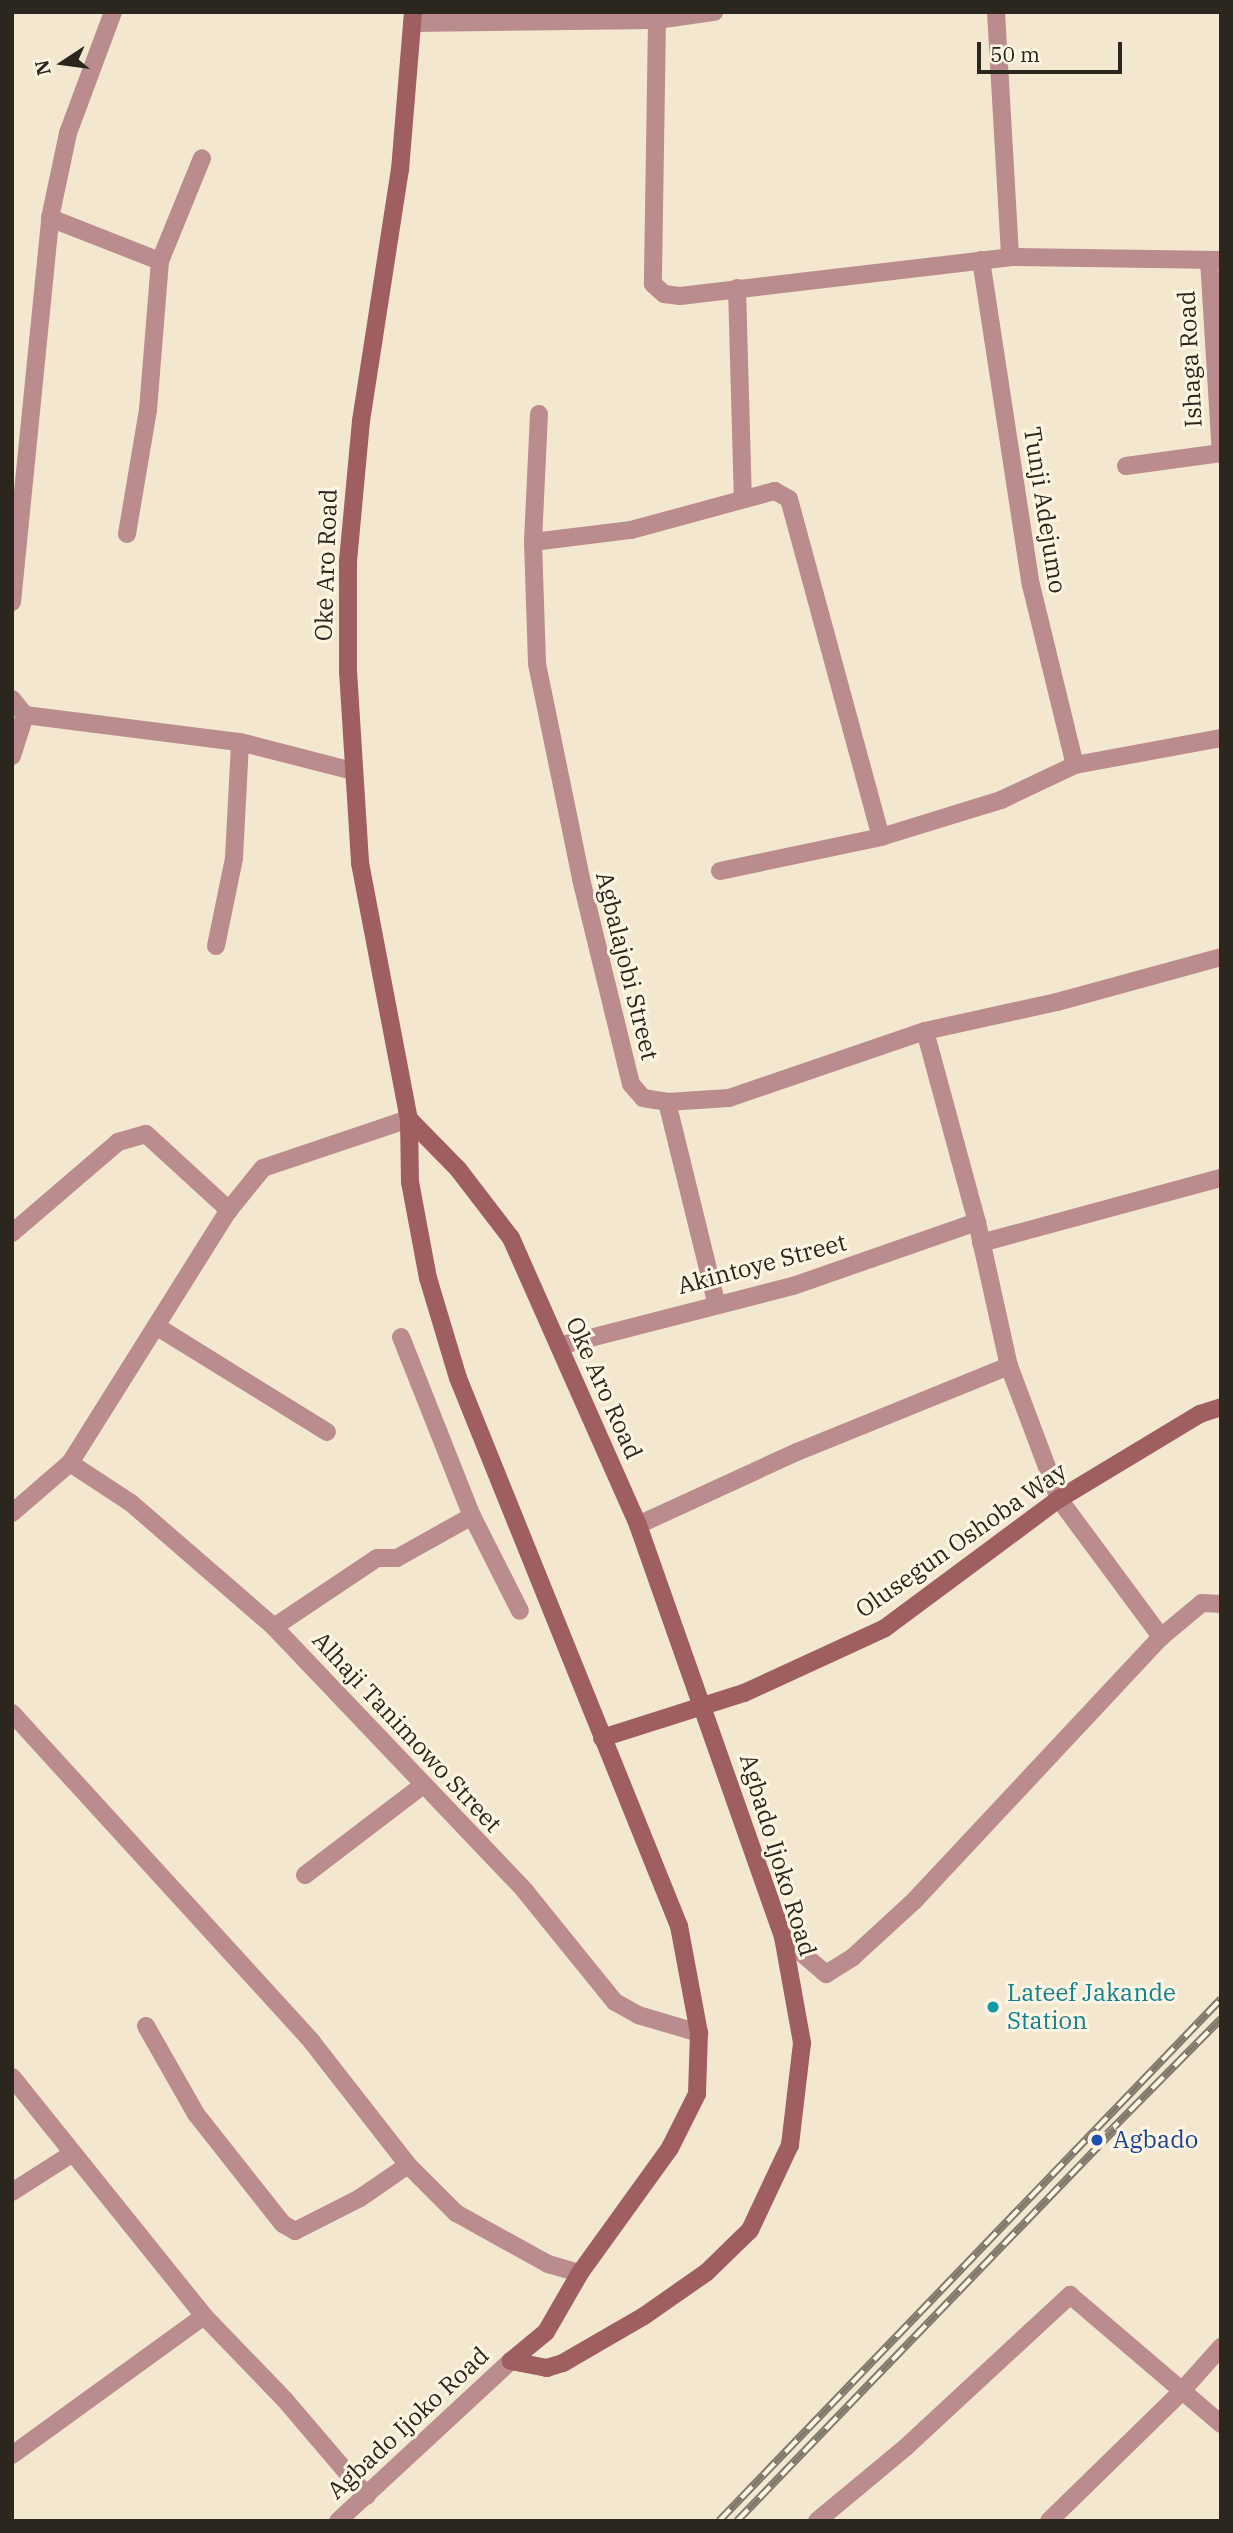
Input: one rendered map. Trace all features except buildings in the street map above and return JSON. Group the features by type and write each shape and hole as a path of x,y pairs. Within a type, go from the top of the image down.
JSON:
{"main road":[{"name":"Oke Aro Road","path":"413,18 400,169 354,481 347,600 353,771 370,928 410,1119 410,1182 418,1234 458,1378 602,1738"},
{"name":"Oke Aro Road","path":"410,1119 458,1169 511,1238 638,1525 705,1706"},
{"name":"Olusegun Oshoba Way","path":"602,1738 744,1693 885,1628 1059,1499 1200,1414 1221,1407"},
{"name":"Agbado Ijoko Road","path":"511,2361 547,2368 563,2362 644,2316 707,2272 750,2230 790,2145 802,2043 783,1937 705,1706"},
{"name":"Agbado Ijoko Road","path":"511,2361 546,2332 580,2273 670,2148 697,2094 699,2033 679,1926 602,1738"}],"street":[{"path":"12,602 50,218 68,133 113,12"},
{"path":"413,18 657,20 714,12"},
{"path":"996,12 1010,257"},
{"path":"657,20 653,284 664,294 680,296 1010,257 1215,260"},
{"path":"127,534 148,410 160,261 202,158"},
{"path":"50,218 160,261"},
{"name":"Tunji Adejumo","path":"981,260 1031,585 1075,765"},
{"name":"Ishaga Road","path":"1215,260 1221,454"},
{"path":"737,288 743,498"},
{"name":"Agbalajobi Street","path":"539,414 533,542 537,664 581,880 631,1084 643,1098 667,1102 729,1098 925,1031 1057,1002 1221,957"},
{"path":"1126,466 1221,454"},
{"path":"533,542 631,530 775,491 789,499 881,838"},
{"path":"12,699 24,715 240,742 353,771"},
{"path":"12,756 24,715"},
{"path":"720,871 881,838 1001,800 1075,765 1221,738"},
{"path":"216,946 233,858 240,742"},
{"path":"925,1031 977,1222 1009,1366 1059,1499 1161,1637"},
{"path":"667,1102 716,1302"},
{"path":"12,1513 70,1463 229,1210 263,1168 410,1119"},
{"path":"12,1233 118,1143 146,1134 229,1210"},
{"path":"981,1243 1221,1178"},
{"name":"Akintoye Street","path":"559,1346 716,1302 793,1286 977,1222"},
{"path":"156,1326 327,1432"},
{"path":"401,1337 472,1516 520,1611"},
{"path":"638,1525 797,1452 1009,1366"},
{"name":"Alhaji Tanimowo Street","path":"70,1463 131,1503 274,1627 422,1786 525,1891 615,2002 638,2015 699,2033"},
{"path":"274,1627 377,1558 397,1558 472,1516"},
{"path":"783,1937 826,1974 853,1956 914,1901 1161,1637 1202,1603 1221,1604"},
{"path":"12,1713 312,2042 408,2165 456,2213 548,2264 580,2273"},
{"path":"305,1875 422,1786"},
{"path":"146,2026 196,2114 283,2224 295,2231 360,2199 408,2165"},
{"path":"12,2077 204,2316 285,2400 367,2496"},
{"path":"12,2192 73,2152"},
{"path":"817,2521 906,2447 1070,2295 1180,2393 1221,2424"},
{"path":"12,2455 204,2316"},
{"path":"1049,2521 1180,2393 1221,2347"},
{"name":"Agbado Ijoko Road","path":"338,2521 511,2361"}],"railway":[{"path":"719,2521 1221,1999"},
{"path":"1107,2134 1221,2019"},
{"path":"737,2521 1115,2129"}],"place":[{"name":"Lateef Jakande Station","path":"993,2007"},
{"name":"Agbado","path":"1097,2140"}]}
